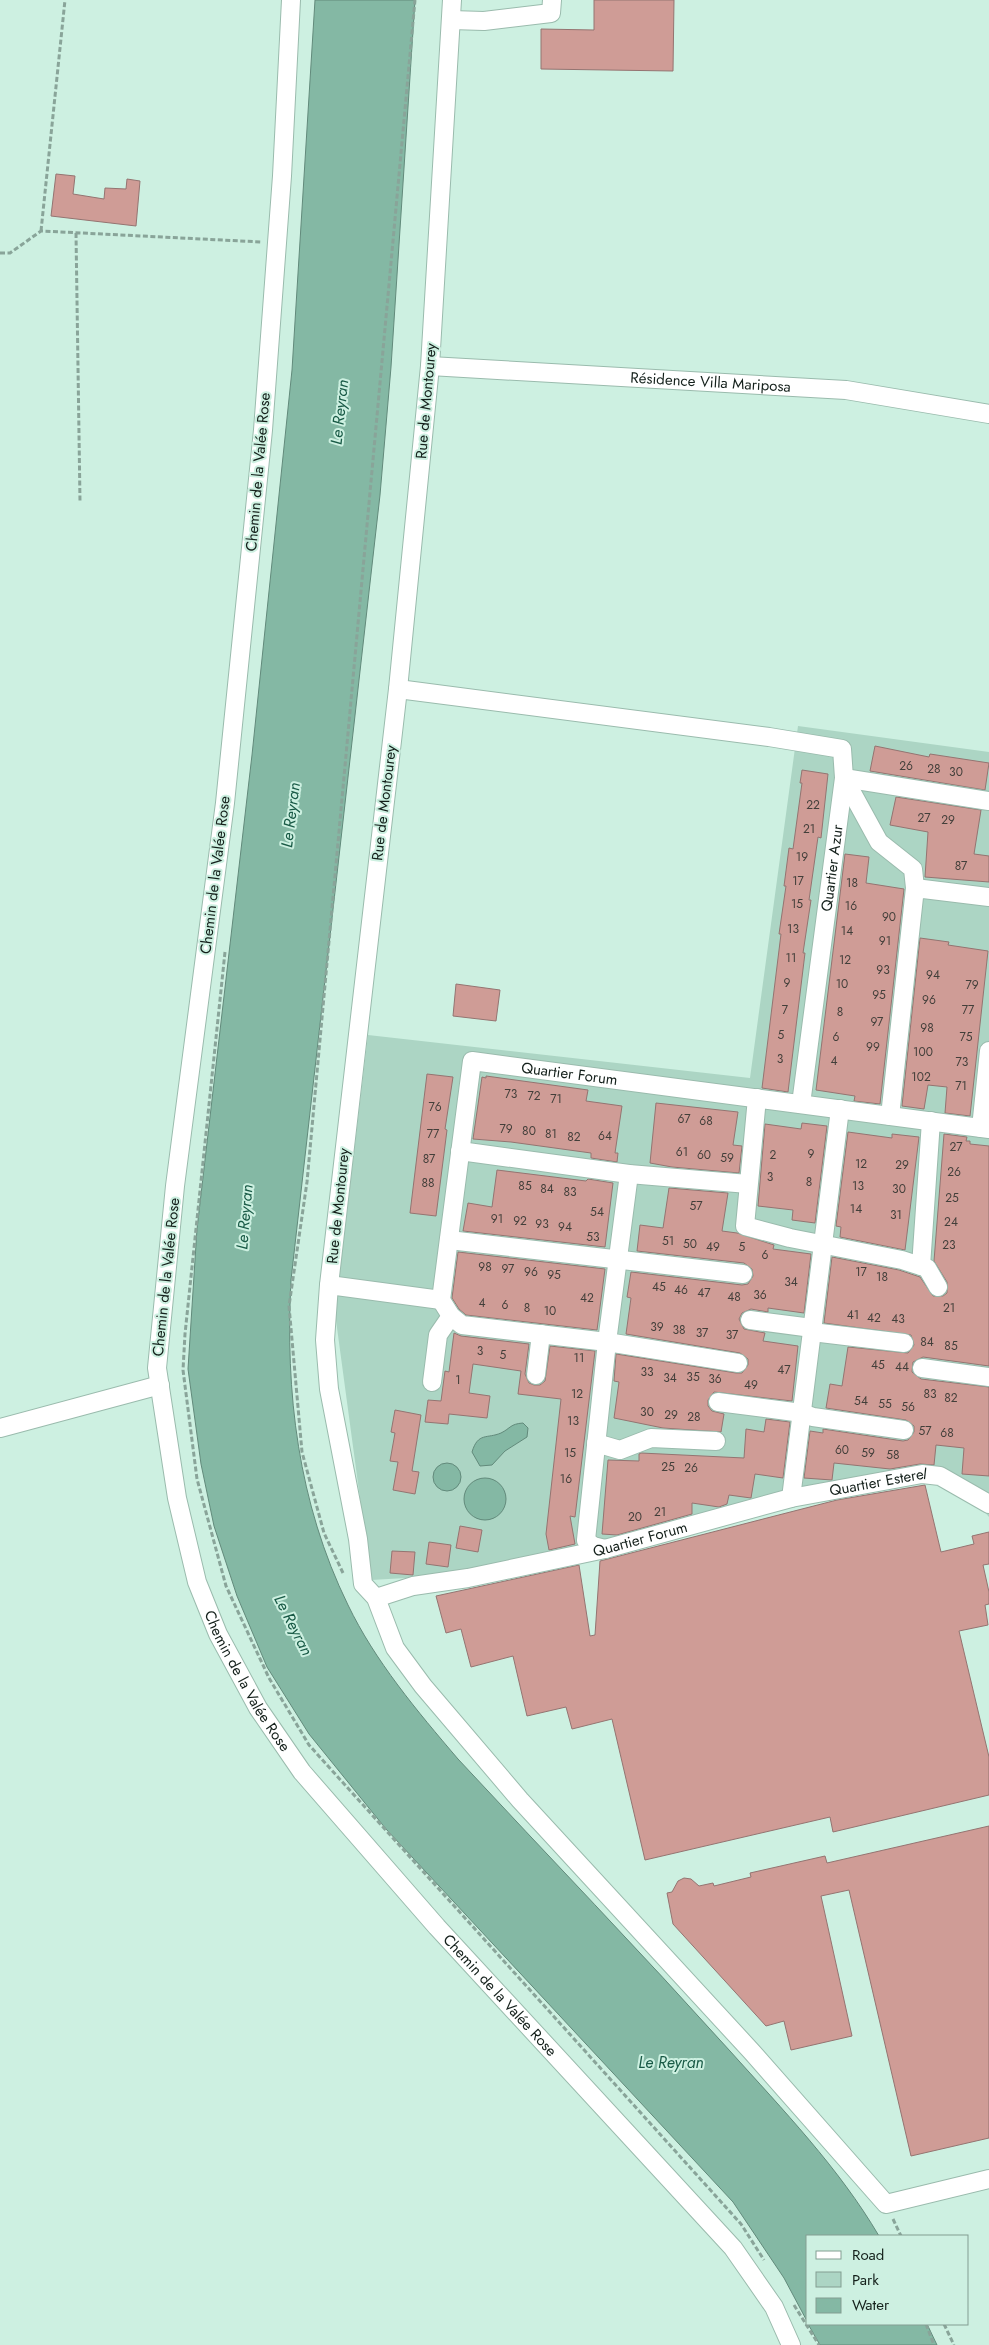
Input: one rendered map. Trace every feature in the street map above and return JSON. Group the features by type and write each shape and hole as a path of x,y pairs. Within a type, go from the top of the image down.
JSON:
{"street":[{"name":"Chemin de la Valée Rose","path":"291,0 277,243 263,430 225,803 174,1196 157,1368 177,1498 197,1582 218,1634 258,1708 302,1772 405,1890 733,2248 774,2307 792,2345"},
{"name":"Rue de Montourey","path":"452,0 430,366 398,688 329,1285 325,1340 329,1389 358,1539 363,1584 376,1598 395,1648 423,1686 520,1800 752,2052 886,2204 989,2179"},
{"path":"451,20 484,21 551,13 552,0"},
{"name":"Résidence Villa Mariposa","path":"430,366 846,390 989,414"},
{"path":"398,688 769,737 842,749 844,778 879,842 913,870 915,888 890,1116"},
{"path":"844,778 989,801"},
{"name":"Quartier Azur","path":"801,1104 844,778"},
{"path":"915,888 989,897"},
{"path":"938,1287 927,1268 902,1260 790,1238 745,1226 757,1098 985,1128 989,1051"},
{"name":"Quartier Forum","path":"441,1300 472,1061 757,1098"},
{"path":"790,1498 840,1110"},
{"path":"920,1266 931,1121"},
{"path":"460,1152 629,1174 748,1184"},
{"name":"Quartier Forum","path":"629,1174 620,1259 607,1342 586,1540 594,1546 605,1549 704,1522"},
{"path":"449,1240 743,1274"},
{"path":"329,1285 441,1300 451,1316 462,1325 607,1342 738,1363"},
{"path":"432,1382 438,1335 451,1316"},
{"path":"750,1320 904,1343"},
{"path":"536,1376 541,1334"},
{"path":"922,1368 989,1377"},
{"path":"0,1428 160,1385"},
{"path":"718,1402 802,1412 812,1418 904,1430"},
{"path":"596,1443 620,1450 651,1438 716,1441"},
{"name":"Quartier Esterel","path":"704,1522 790,1498 922,1474 940,1476 989,1504"},
{"path":"376,1598 413,1586 477,1577 605,1549"}],"path":[{"path":"41,231 65,0"},
{"path":"345,1576 324,1534 302,1452 289,1306 307,1182 415,0"},
{"path":"0,253 10,253 41,231 277,243"},
{"path":"76,233 80,502"},
{"path":"926,2325 934,2345"},
{"path":"944,2325 954,2345"}],"green space":[{"path":"798,726 989,752 989,1517 948,1470 866,1475 476,1574 371,1580 335,1313 368,1035 750,1078"}],"water":[{"name":"Le Reyran","path":"315,0 415,0 391,367 380,495 291,1280 290,1364 298,1446 306,1487 317,1527 331,1566 359,1626 384,1666 427,1723 458,1759 663,1977 790,2118 828,2163 878,2235 806,2235 806,2319 784,2278 733,2202 386,1829 309,1734 267,1667 237,1596 214,1526 201,1464 188,1369 197,1229 252,755 292,370"},
{"path":"523,1423 528,1428 527,1437 505,1451 492,1465 480,1466 472,1452 477,1441 484,1437 501,1433 513,1425"},
{"path":"447,1463 457,1467 461,1477 457,1487 447,1491 437,1487 433,1477 437,1467"},
{"path":"485,1478 500,1484 506,1499 500,1514 485,1520 470,1514 464,1499 470,1484"},
{"path":"809,2325 927,2325 937,2345 820,2345"}],"building":[{"path":"594,0 674,0 673,71 541,69 541,29 594,30"},
{"path":"56,174 75,176 73,194 104,199 105,188 126,189 127,179 140,181 136,226 51,216"},
{"path":"875,746 929,757 930,754 989,763 985,790 870,771"},
{"path":"802,770 828,774 821,838 818,837 809,900 811,900 803,953 805,953 788,1092 762,1088 781,934 779,934 786,886 784,886 789,848 793,849"},
{"path":"896,797 981,810 974,854 989,856 989,882 925,877 928,832 890,825"},
{"path":"845,854 869,857 866,883 904,889 880,1104 854,1101 855,1096 816,1090"},
{"path":"920,938 949,942 948,945 988,951 970,1116 945,1113 947,1087 928,1085 924,1109 902,1106"},
{"path":"456,984 500,990 496,1021 453,1016"},
{"path":"427,1074 453,1077 445,1129 447,1130 436,1216 410,1213"},
{"path":"486,1076 588,1090 586,1101 622,1106 615,1153 618,1153 617,1162 591,1158 591,1153 473,1139 482,1077 486,1078"},
{"path":"656,1103 738,1112 733,1145 742,1146 739,1173 672,1167 650,1163"},
{"path":"802,1123 827,1126 815,1223 792,1220 793,1210 758,1206 765,1124 801,1129"},
{"path":"848,1132 892,1138 892,1134 919,1137 905,1250 840,1237 841,1227 836,1226"},
{"path":"944,1134 967,1137 966,1141 970,1141 970,1144 989,1146 989,1366 923,1357 913,1362 912,1372 921,1379 989,1387 989,1476 962,1474 964,1448 936,1445 934,1465 920,1464 890,1469 834,1463 832,1480 804,1478 810,1431 823,1433 823,1429 903,1441 908,1440 914,1432 914,1426 906,1420 826,1408 830,1384 842,1386 848,1347 908,1353 914,1345 911,1335 824,1323 832,1257 899,1270 920,1277 933,1296 943,1296 947,1293 947,1282 934,1261"},
{"path":"497,1170 613,1183 605,1247 463,1231 468,1203 492,1207"},
{"path":"669,1188 728,1193 722,1231 737,1233 774,1245 773,1249 811,1254 804,1313 768,1308 768,1312 751,1309 742,1313 739,1319 744,1329 765,1333 763,1341 798,1346 792,1401 714,1392 708,1400 708,1406 712,1411 724,1414 721,1432 663,1428 614,1418 619,1382 614,1381 616,1354 736,1373 742,1373 748,1365 748,1359 740,1353 626,1334 631,1298 627,1297 631,1272 742,1285 748,1284 753,1276 752,1269 744,1263 637,1251 640,1225 663,1228"},
{"path":"458,1252 605,1269 597,1330 466,1315 459,1309 452,1298"},
{"path":"454,1333 461,1336 529,1344 525,1374 529,1383 534,1385 540,1385 545,1381 550,1346 595,1351 575,1517 570,1516 575,1544 549,1550 546,1534 561,1399 518,1394 521,1371 473,1364 469,1393 490,1396 487,1418 449,1414 448,1424 425,1422 428,1400 441,1401 445,1371 449,1372"},
{"path":"395,1410 421,1415 412,1471 419,1472 415,1494 393,1490 398,1462 390,1461 395,1433 391,1432"},
{"path":"766,1419 790,1422 783,1478 755,1474 751,1498 729,1495 727,1504 719,1507 692,1503 692,1514 617,1535 602,1534 608,1460 639,1461 639,1454 641,1453 744,1458 746,1429 764,1432"},
{"path":"925,1485 941,1552 974,1544 972,1536 989,1532 989,1564 983,1565 989,1592 989,1604 985,1605 988,1625 959,1631 989,1757 989,1795 833,1832 830,1817 645,1860 612,1719 572,1729 566,1707 527,1716 513,1656 471,1667 461,1629 446,1633 436,1596 579,1565 590,1636 595,1635 600,1561 837,1500"},
{"path":"460,1526 482,1530 478,1552 456,1548"},
{"path":"429,1542 451,1545 448,1567 426,1564"},
{"path":"392,1551 415,1552 413,1575 390,1573"},
{"path":"989,1826 989,2138 911,2156 849,1890 821,1896 852,2036 791,2050 784,2021 766,2026 673,1924 667,1893 672,1892 678,1881 684,1878 691,1879 699,1886 713,1883 714,1886 751,1877 750,1873 825,1856 827,1863"}]}
